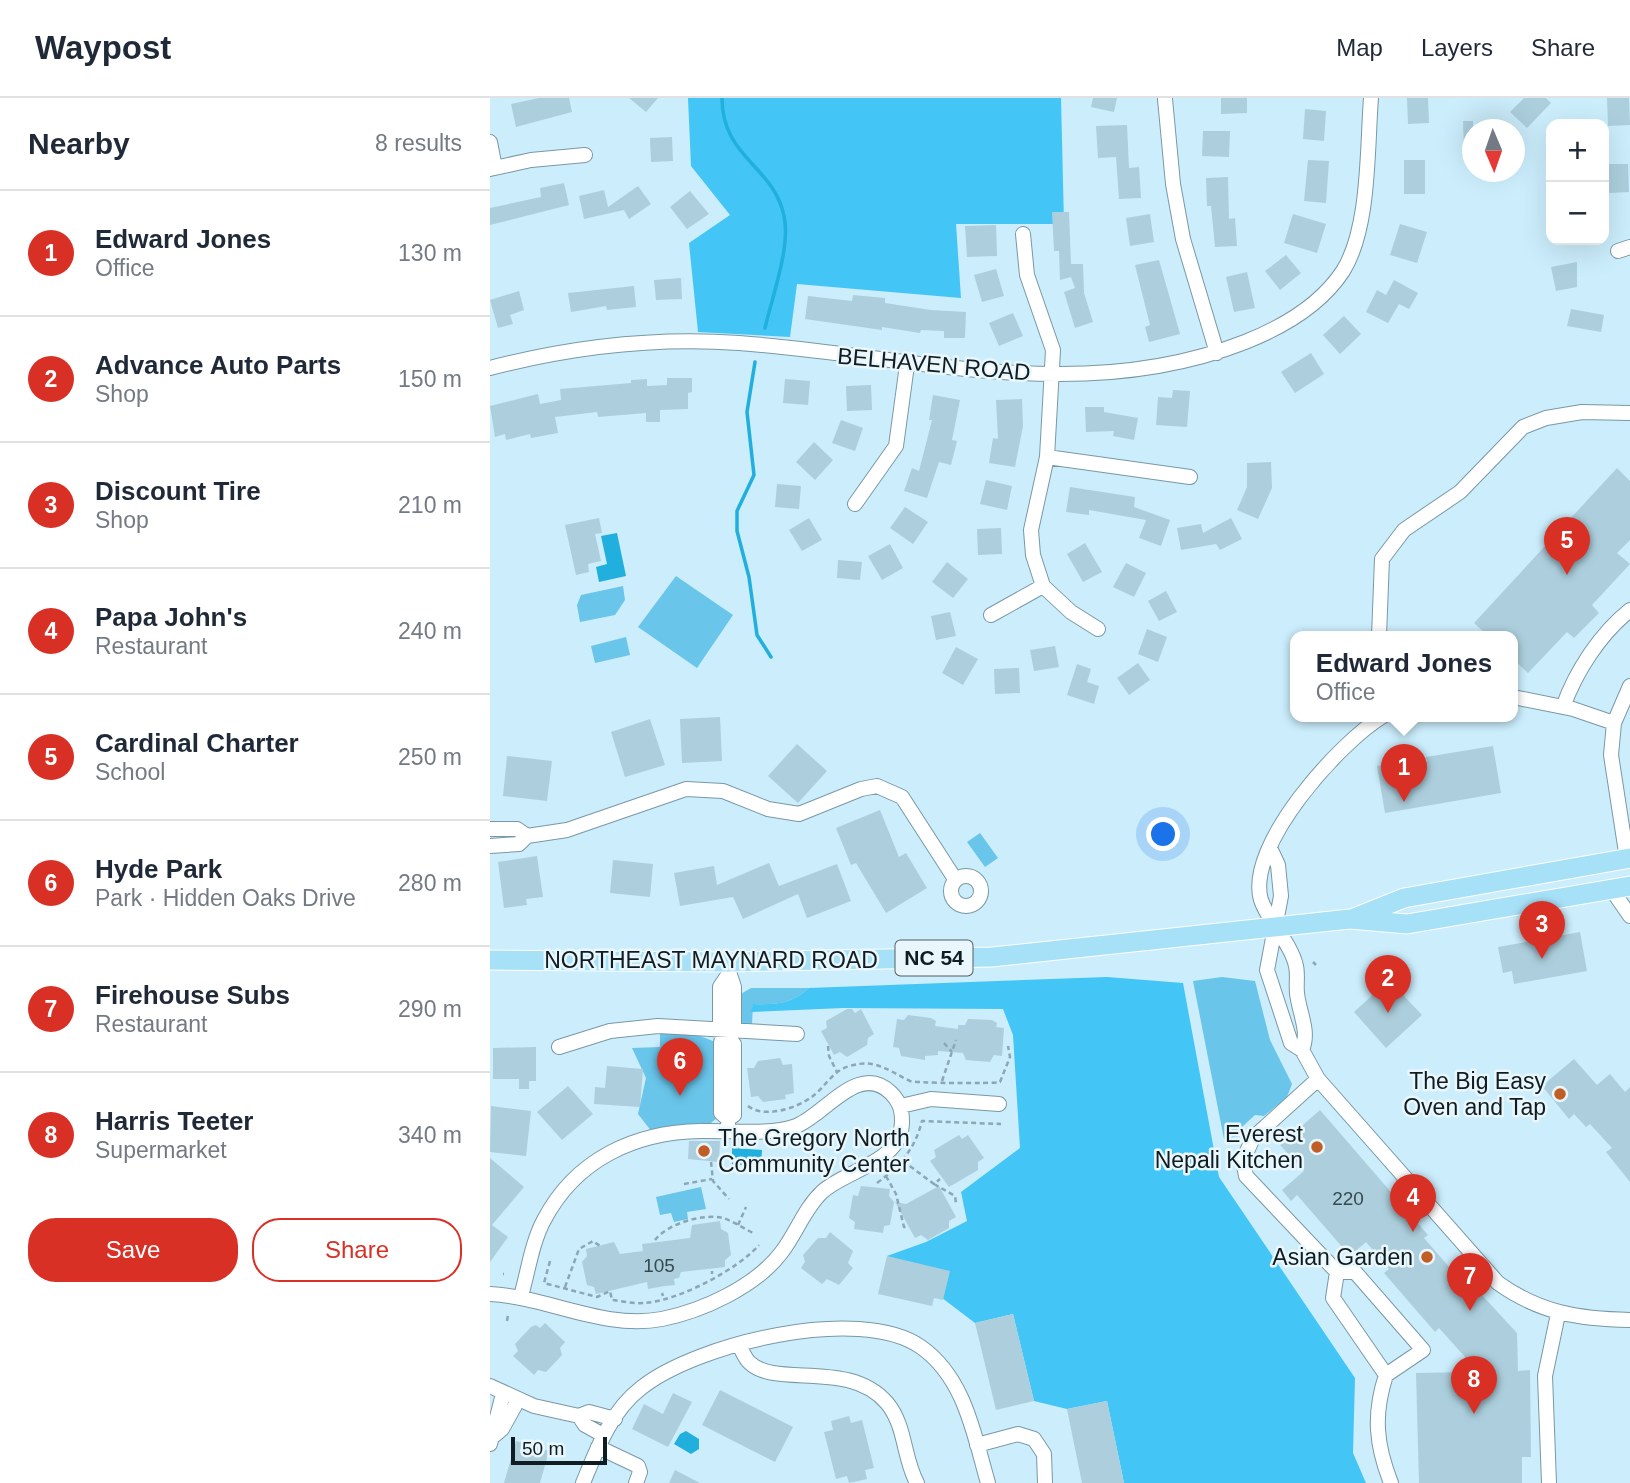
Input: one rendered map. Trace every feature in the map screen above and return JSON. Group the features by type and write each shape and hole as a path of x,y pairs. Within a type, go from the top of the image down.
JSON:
{"main road":[{"name":"NORTHEAST MAYNARD ROAD","path":"1350,919 1404,898 1629,859"},
{"name":"NORTHEAST MAYNARD ROAD","path":"490,960 728,968 992,957 1276,929 1350,919 1407,924 1621,888"}],"street":[{"name":"BELHAVEN ROAD","path":"490,368 607,345 684,341 739,343 992,373 1053,374 1161,367 1217,353 1265,334 1305,311 1343,270 1358,226 1371,98"},
{"path":"1165,99 1173,184 1183,239 1217,353"},
{"path":"490,142 493,169 531,160 585,155"},
{"path":"1023,234 1027,275 1050,334 1053,374 1047,457 1031,530 1033,555 1043,586 1071,612 1098,629"},
{"path":"855,504 895,446 907,365"},
{"path":"1379,631 1382,559 1404,530 1460,492 1523,428 1546,418 1582,412 1630,413"},
{"path":"1047,457 1190,477"},
{"path":"991,615 1043,586"},
{"path":"1563,707 1574,681 1603,635 1630,610"},
{"path":"1629,859 1611,755 1614,723 1630,686"},
{"path":"1518,699 1563,707 1614,723"},
{"path":"1301,1050 1307,1038 1297,993 1296,965 1261,899 1260,870 1277,832 1328,761 1374,722"},
{"path":"490,846 519,845 527,836 567,830 686,789 723,791 768,809 799,814 861,789 877,786 902,797 955,879"},
{"path":"490,829 517,829 527,836"},
{"path":"1621,888 1630,916"},
{"path":"1276,929 1267,970 1291,1042 1301,1050 1318,1079 1488,1274 1521,1299 1558,1314 1630,1321"},
{"path":"727,1032 734,1025 734,987 728,968"},
{"path":"559,1048 610,1031 658,1026 797,1034"},
{"path":"727,1032 734,1044 734,1115 728,1123"},
{"path":"1318,1079 1253,1138 1245,1149 1243,1160 1246,1176 1337,1272 1355,1272 1423,1350 1386,1376 1378,1416 1378,1449 1391,1483"},
{"path":"490,1294 521,1296 588,1315 643,1321 673,1316 734,1291 754,1279 779,1255 824,1190 866,1167 895,1143 902,1129 901,1107 890,1092 875,1084 863,1084 850,1087 819,1114 796,1125 766,1131 728,1123 668,1131 635,1141 601,1156 575,1180 543,1220 521,1296"},
{"path":"901,1107 931,1100 999,1104"},
{"path":"1337,1272 1332,1297 1386,1376"},
{"path":"1549,1483 1545,1376 1558,1314"},
{"path":"1612,1320 1630,1314"},
{"path":"583,1483 600,1441 642,1387 691,1363 739,1345 800,1331 835,1328 870,1330 909,1341 932,1358 958,1390 988,1483"},
{"path":"739,1345 750,1363 771,1373 822,1375 849,1380 880,1396 897,1417 916,1483"},
{"path":"492,1440 496,1390 518,1400 579,1416 589,1412 615,1419"},
{"path":"492,1440 502,1429 518,1400"},
{"path":"579,1416 600,1441 638,1466 640,1472 636,1483"},
{"path":"977,1446 1018,1434 1034,1439 1044,1454 1047,1470 1045,1483"}],"path":[{"path":"1312,962 1316,965"},
{"path":"942,1081 956,1040"},
{"path":"944,1043 952,1052"},
{"path":"828,1046 829,1056 837,1072"},
{"path":"877,1183 902,1161 915,1144 922,1121 1001,1124"},
{"path":"902,1161 933,1184 955,1196 956,1203"},
{"path":"711,1162 712,1179 729,1199"},
{"path":"886,1176 896,1194 904,1227 909,1227"},
{"path":"684,1184 712,1179"},
{"path":"933,1184 940,1179"},
{"path":"738,1225 746,1207"},
{"path":"655,1240 672,1228 722,1218 753,1233"},
{"path":"565,1288 579,1249 593,1241 600,1246"},
{"path":"550,1261 544,1283 597,1297 610,1291 612,1300 645,1304 721,1275 759,1245"},
{"path":"507,1321 508,1315"}],"shaded area":[{"path":"688,98 1061,98 1064,224 956,224 961,298 797,284 790,337 698,332 689,243 730,215 691,166"},
{"path":"617,533 626,576 599,582 596,567 607,564 601,536"},
{"path":"676,576 733,615 697,668 638,627"},
{"path":"623,586 625,600 615,615 580,622 577,605 581,595"},
{"path":"626,637 630,655 595,663 591,646"},
{"path":"980,833 998,858 985,867 967,842"},
{"path":"1107,977 1183,983 1219,1177 1355,1378 1353,1453 1366,1483 1124,1483 1107,1401 1067,1409 1034,1401 1013,1314 975,1323 887,1256 926,1242 967,1221 961,1192 1020,1148 1013,1035 1003,1009 843,1008 751,1012 753,1004 782,1002 809,988"},
{"path":"1222,977 1255,981 1270,1040 1292,1084 1287,1097 1264,1116 1255,1115 1243,1126 1241,1136 1224,1139 1193,981"},
{"path":"751,988 809,988 782,1002 753,1004 752,1024 749,1026 741,1024 739,995"},
{"path":"660,1030 700,1036 718,1043 718,1117 705,1128 652,1132 638,1114 646,1078 632,1048 660,1047"},
{"path":"732,1148 762,1150 761,1165 732,1165"},
{"path":"701,1187 706,1209 687,1212 688,1219 674,1222 671,1213 660,1215 656,1197"},
{"path":"686,1431 699,1439 699,1449 691,1454 674,1444 680,1434"}],"building":[{"path":"539,98 569,98 572,112 516,127 511,104"},
{"path":"629,98 658,98 646,112"},
{"path":"1093,98 1117,98 1114,112 1091,107"},
{"path":"1221,98 1247,98 1247,113 1221,114"},
{"path":"1407,98 1428,98 1429,123 1408,124"},
{"path":"1524,98 1546,98 1551,103 1527,128 1525,119 1517,119 1510,112"},
{"path":"1607,98 1629,98 1630,125 1609,126"},
{"path":"1305,109 1326,111 1324,141 1303,139"},
{"path":"1127,125 1129,168 1139,167 1141,198 1119,199 1116,157 1098,158 1096,126"},
{"path":"1203,131 1230,131 1229,157 1202,156"},
{"path":"672,137 673,161 651,162 650,138"},
{"path":"1308,160 1329,161 1326,203 1304,201"},
{"path":"1404,160 1425,160 1425,194 1404,194"},
{"path":"1609,164 1628,164 1629,192 1609,193"},
{"path":"1228,177 1229,219 1235,218 1237,246 1215,247 1211,206 1207,206 1206,178"},
{"path":"564,183 569,205 490,225 490,208 541,197 540,188"},
{"path":"638,186 651,204 629,219 624,210 584,219 579,196 604,190 608,207"},
{"path":"690,191 709,214 687,229 670,207"},
{"path":"1052,212 1069,212 1071,264 1083,264 1084,293 1093,322 1075,328 1064,292 1075,288 1071,277 1060,280 1059,251 1054,251"},
{"path":"1150,214 1154,242 1130,246 1126,218"},
{"path":"1293,214 1326,224 1317,253 1284,243"},
{"path":"1400,224 1427,232 1417,263 1390,255"},
{"path":"996,225 997,256 967,257 965,226"},
{"path":"1286,255 1301,273 1280,290 1265,271"},
{"path":"1159,260 1180,334 1149,342 1145,327 1150,325 1135,265"},
{"path":"1577,262 1577,287 1556,291 1551,267"},
{"path":"996,269 1004,296 982,302 974,275"},
{"path":"1247,272 1255,308 1234,312 1226,277"},
{"path":"681,278 682,299 656,300 654,280"},
{"path":"1394,280 1418,293 1409,309 1399,304 1388,323 1366,312 1377,290 1386,295"},
{"path":"634,286 636,307 607,310 606,306 571,312 568,293"},
{"path":"519,291 524,310 510,315 513,324 498,328 490,300"},
{"path":"853,295 885,298 885,303 931,310 966,312 965,338 944,338 944,331 921,330 920,333 882,327 882,330 805,319 808,296 852,301"},
{"path":"1571,309 1604,315 1601,332 1567,326"},
{"path":"1013,313 1023,336 999,346 989,323"},
{"path":"1344,316 1361,334 1340,354 1323,335"},
{"path":"1311,353 1324,374 1295,393 1281,372"},
{"path":"667,378 692,378 692,392 688,393 688,409 660,410 660,422 646,422 646,413 598,417 597,412 555,417 558,433 531,438 530,434 506,440 505,434 495,437 490,406 538,394 540,404 561,400 560,389 631,383 631,380 647,379 647,386 667,385"},
{"path":"785,379 810,381 808,405 783,403"},
{"path":"871,385 872,410 847,411 846,386"},
{"path":"1173,390 1190,391 1187,427 1156,425 1158,397 1172,398"},
{"path":"933,395 960,400 952,440 957,441 951,465 939,462 927,498 904,491 912,468 919,471 932,420 929,420"},
{"path":"1022,399 1023,426 1015,467 989,463 993,438 998,439 996,400"},
{"path":"1085,407 1104,407 1104,412 1138,418 1134,440 1113,436 1114,431 1086,432"},
{"path":"841,420 863,428 855,451 832,443"},
{"path":"814,442 833,460 815,480 796,462"},
{"path":"1271,462 1272,488 1258,519 1237,510 1247,487 1247,463"},
{"path":"1617,468 1630,481 1630,540 1617,553 1630,564 1592,605 1599,613 1574,638 1567,632 1528,673 1518,664 1518,631 1483,631 1474,623"},
{"path":"986,480 1012,486 1007,510 980,504"},
{"path":"777,484 801,486 799,509 775,507"},
{"path":"1070,487 1135,497 1134,507 1170,520 1161,546 1139,538 1146,520 1089,510 1089,515 1066,512"},
{"path":"905,507 928,522 913,544 890,528"},
{"path":"599,518 602,533 595,534 601,561 588,564 589,572 576,575 565,525"},
{"path":"809,518 822,540 802,551 789,530"},
{"path":"1231,518 1242,539 1220,550 1216,544 1181,550 1177,528 1201,524 1203,533"},
{"path":"1001,528 1002,554 978,555 977,529"},
{"path":"1085,543 1102,572 1083,582 1067,554"},
{"path":"890,544 903,568 882,580 868,556"},
{"path":"838,560 862,562 860,580 837,578"},
{"path":"947,562 968,579 953,598 932,582"},
{"path":"1126,563 1146,573 1134,597 1113,587"},
{"path":"1166,591 1177,612 1159,621 1148,601"},
{"path":"950,612 956,636 936,640 931,616"},
{"path":"1147,629 1167,637 1158,662 1138,654"},
{"path":"1055,646 1059,667 1034,671 1030,650"},
{"path":"956,647 978,659 963,685 942,673"},
{"path":"1138,663 1150,680 1129,695 1117,678"},
{"path":"1077,664 1091,669 1087,682 1099,686 1094,704 1067,695"},
{"path":"1019,668 1020,693 995,694 994,669"},
{"path":"720,717 722,761 682,763 680,719"},
{"path":"650,719 665,765 625,777 611,732"},
{"path":"797,744 827,771 798,803 768,776"},
{"path":"1493,746 1501,793 1385,813 1377,766 1404,761 1405,765 1427,762 1426,757"},
{"path":"507,756 552,761 547,801 503,796"},
{"path":"880,810 899,857 906,853 927,888 886,913 856,863 851,865 836,828"},
{"path":"537,856 543,897 526,899 527,905 504,908 498,862"},
{"path":"613,860 653,864 650,897 610,893"},
{"path":"769,863 779,886 837,864 851,901 807,918 798,894 743,919 733,897 680,906 674,873 714,866 717,885"},
{"path":"1580,932 1587,971 1514,984 1512,971 1503,973 1498,947"},
{"path":"1389,980 1422,1015 1386,1048 1354,1012"},
{"path":"852,1009 855,1013 861,1009 874,1034 868,1038 867,1045 847,1057 840,1052 834,1055 821,1031 827,1028 826,1021"},
{"path":"908,1015 931,1018 936,1021 935,1026 958,1029 958,1025 965,1025 968,1019 992,1020 997,1023 996,1027 1004,1028 1002,1056 994,1055 990,1062 966,1060 963,1053 938,1051 938,1055 925,1056 925,1060 901,1056 899,1048 893,1047 897,1019 904,1020"},
{"path":"536,1047 536,1081 529,1081 529,1089 519,1089 519,1079 493,1079 493,1048"},
{"path":"780,1058 783,1065 792,1064 794,1093 785,1095 786,1099 763,1102 758,1096 751,1097 747,1068 754,1068 758,1061"},
{"path":"1574,1059 1597,1085 1610,1074 1625,1092 1630,1087 1630,1182 1606,1152 1612,1148 1590,1124 1586,1127 1574,1114 1569,1119 1542,1086"},
{"path":"607,1066 643,1069 640,1107 594,1104 595,1087 605,1088"},
{"path":"568,1086 593,1114 562,1140 537,1112"},
{"path":"491,1106 531,1111 526,1156 490,1152"},
{"path":"1320,1110 1428,1235 1424,1238 1475,1297 1480,1293 1517,1333 1518,1371 1530,1370 1531,1457 1522,1457 1522,1483 1419,1483 1416,1373 1465,1372 1465,1357 1439,1328 1435,1332 1384,1273 1389,1269 1366,1242 1350,1256 1297,1195 1291,1201 1282,1190 1304,1171 1280,1145"},
{"path":"959,1135 962,1139 968,1135 984,1158 978,1162 978,1170 949,1187 930,1161 936,1157 934,1150"},
{"name":"The Gregory North Community Center","path":"689,1141 720,1141 719,1162 688,1159"},
{"path":"490,1158 524,1187 492,1225 508,1237 490,1262"},
{"path":"861,1186 890,1189 889,1196 894,1202 890,1225 884,1226 883,1233 854,1229 855,1222 849,1218 853,1195 858,1196"},
{"path":"939,1186 956,1217 949,1221 949,1228 928,1240 921,1235 915,1238 895,1202 906,1204"},
{"path":"720,1221 721,1229 728,1233 731,1255 725,1260 725,1267 681,1272 679,1278 674,1279 675,1285 648,1289 647,1282 596,1294 594,1287 587,1285 582,1262 587,1256 586,1249 614,1242 620,1254 643,1251 642,1244 690,1238 692,1225"},
{"path":"830,1232 853,1251 848,1263 853,1268 839,1285 827,1279 822,1284 801,1268 805,1262 803,1255 818,1238 826,1238"},
{"path":"887,1256 950,1271 943,1300 934,1298 932,1306 878,1294"},
{"path":"1013,1314 1034,1401 996,1410 975,1323"},
{"path":"545,1323 565,1342 560,1348 562,1355 546,1372 538,1370 534,1375 513,1356 518,1351 515,1344 531,1327 536,1325 540,1328"},
{"path":"720,1390 793,1427 775,1462 702,1425"},
{"path":"673,1393 692,1402 668,1447 632,1429 644,1404 663,1414"},
{"path":"1107,1401 1124,1483 1082,1483 1067,1409"},
{"path":"849,1416 851,1423 862,1420 874,1468 865,1470 867,1479 849,1483 847,1476 836,1479 824,1432 833,1430 831,1421"},
{"path":"516,1441 549,1451 540,1483 504,1483"},
{"path":"675,1470 700,1483 669,1483"}],"waterway":[{"path":"722,98 724,118 730,135 770,185 784,216 783,256 765,328"},
{"path":"755,362 747,412 754,475 737,511 737,531 749,577 757,635 771,657"}],"place":[{"name":"Cardinal Charter","path":"1567,575"},
{"name":"Edward Jones","path":"1404,802"},
{"name":"Discount Tire","path":"1542,959"},
{"name":"Advance Auto Parts","path":"1388,1013"},
{"name":"The Big Easy Oven and Tap","path":"1560,1094"},
{"name":"Hyde Park","path":"680,1096"},
{"name":"Everest Nepali Kitchen","path":"1317,1147"},
{"name":"The Gregory North Community Center","path":"704,1151"},
{"name":"Papa John's","path":"1413,1232"},
{"name":"Asian Garden","path":"1427,1257"},
{"name":"Firehouse Subs","path":"1470,1311"},
{"name":"Harris Teeter","path":"1474,1414"}]}
